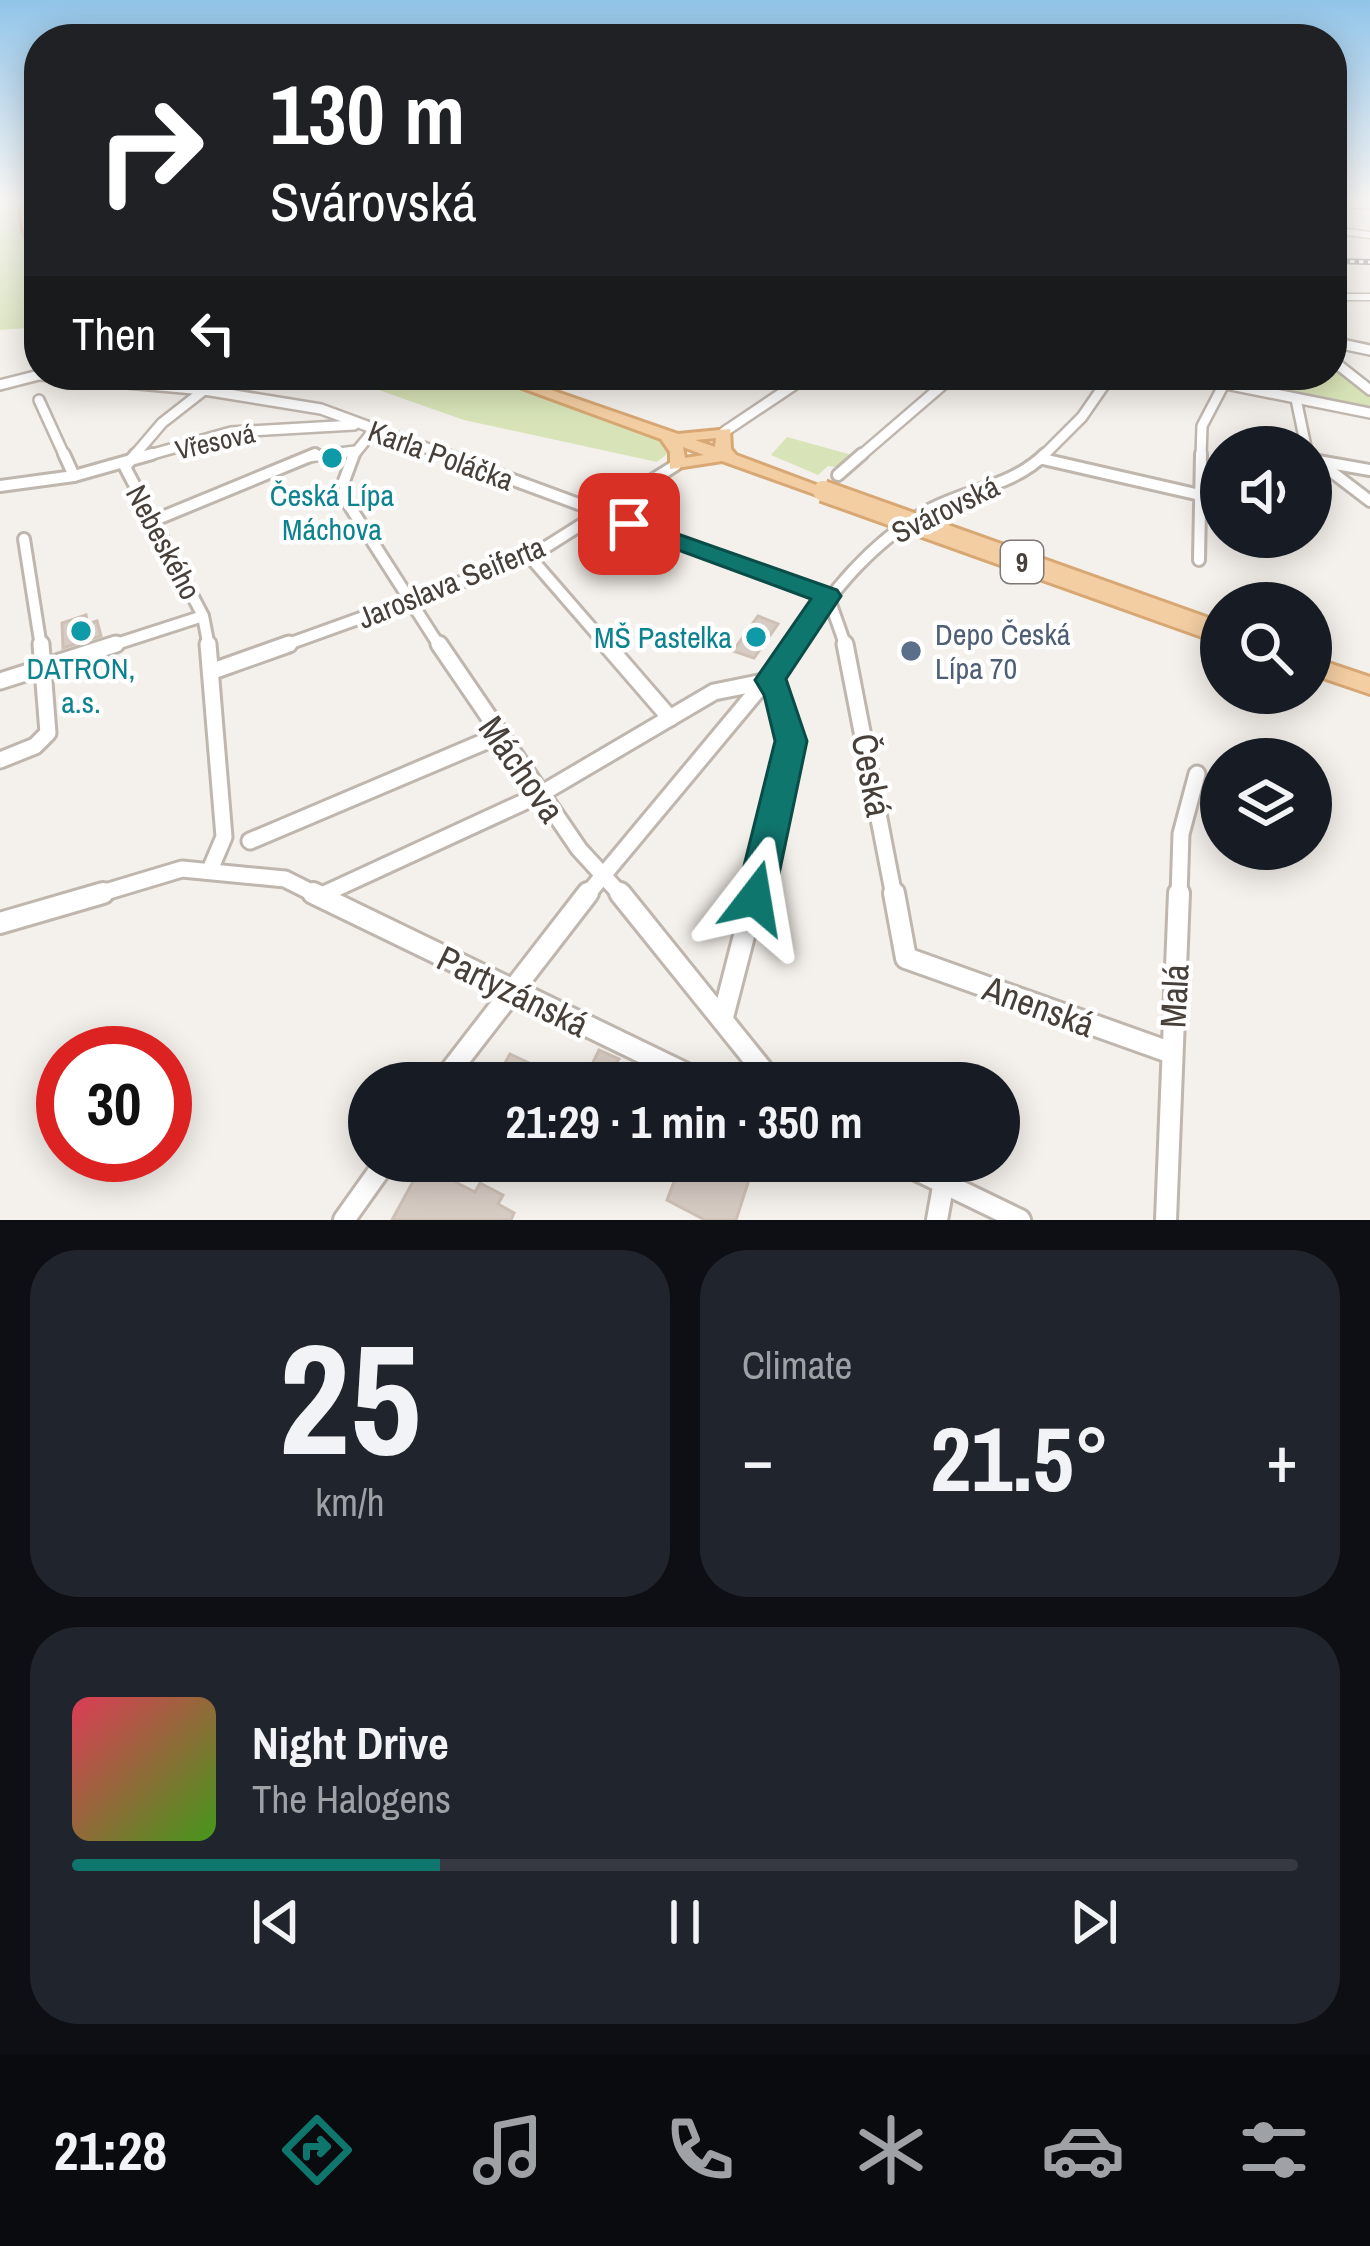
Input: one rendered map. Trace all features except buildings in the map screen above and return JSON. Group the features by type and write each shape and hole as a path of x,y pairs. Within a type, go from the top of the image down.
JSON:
{"main road":[{"name":"9","path":"537,390 730,458 831,483 1200,625"},
{"path":"665,434 697,437 724,432 723,449 730,458"},
{"path":"665,434 678,452 676,465 730,458"},
{"path":"1332,672 1370,686"}],"street":[{"name":"Karla Poláčka","path":"204,390 321,409 827,596"},
{"name":"Nebeského","path":"204,390 162,423 138,460 125,466 202,616 213,671 224,837 211,869"},
{"path":"724,432 787,390"},
{"path":"831,483 937,390"},
{"name":"Svárovská","path":"457,1062 634,833 770,680 827,596 863,556 904,524 1028,471 1082,417 1101,390"},
{"path":"1202,426 1220,390"},
{"path":"1252,390 1370,413"},
{"path":"1296,399 1302,426"},
{"path":"39,400 74,476"},
{"path":"155,520 320,452 355,451 367,427"},
{"name":"Vřesová","path":"0,487 74,476 231,431 367,427"},
{"name":"Máchova","path":"355,451 342,487 347,502 498,736 539,795 757,1062"},
{"path":"1042,459 1200,495 1199,560"},
{"path":"1332,463 1370,470"},
{"name":"Jaroslava Seiferta","path":"213,671 530,557 676,465"},
{"path":"1346,466 1353,488"},
{"path":"1332,472 1370,501"},
{"path":"0,760 34,746 48,733 44,670 24,539"},
{"path":"530,557 670,718"},
{"name":"Česká","path":"827,596 850,658 906,958"},
{"path":"0,681 202,616"},
{"path":"324,894 539,795 714,692 770,680 783,708 790,759 723,1017"},
{"path":"250,841 498,736"},
{"name":"Malá","path":"1166,1220 1181,834 1197,774"},
{"name":"Partyzánská","path":"0,923 182,869 286,879 660,1062"},
{"name":"Anenská","path":"906,958 1172,1053"},
{"path":"344,1220 371,1182"},
{"path":"937,1220 944,1182"},
{"path":"946,1182 1020,1220"}],"green space":[{"path":"0,257 24,257 24,328 0,330"},
{"path":"1347,377 1370,395 1370,409 1279,391 1347,390"},
{"path":"379,390 522,390 676,447 657,462 464,420"},
{"path":"787,437 853,458 842,468 828,466 818,475 771,455"}],"railway":[{"path":"1347,261 1370,262"}],"place":[{"name":"Česká Lípa Máchova","path":"332,458"},
{"name":"DATRON, a.s.","path":"81,631"},
{"name":"MŠ Pastelka","path":"756,637"},
{"name":"Depo Česká Lípa 70","path":"911,651"}],"route":[{"path":"629,524 827,596 770,680 778,692 791,741 790,759 755,898"}]}
